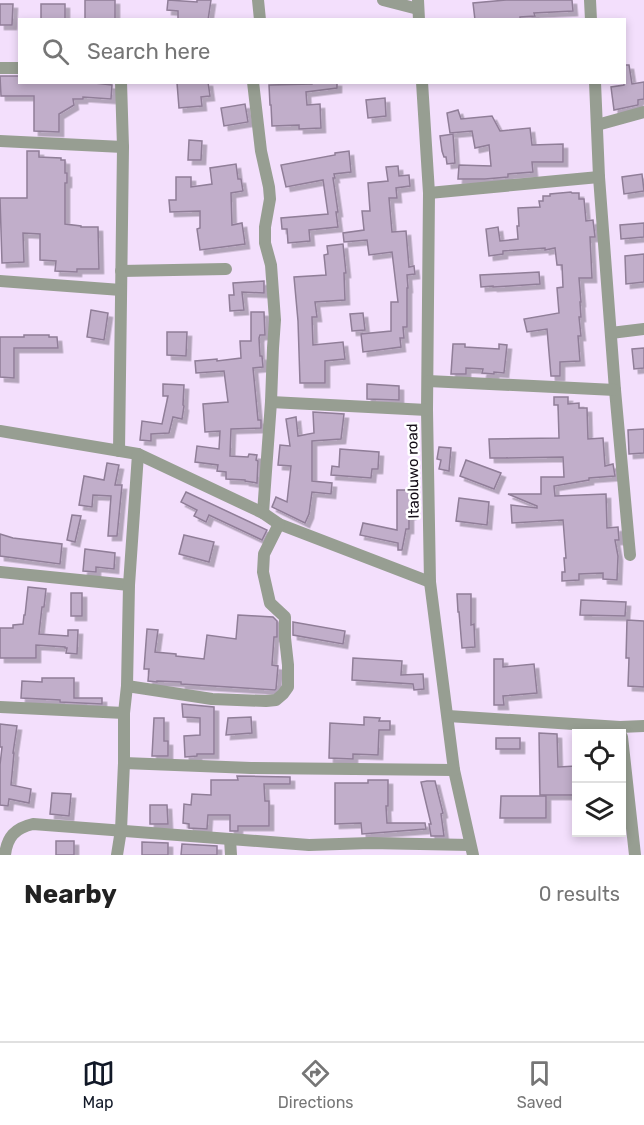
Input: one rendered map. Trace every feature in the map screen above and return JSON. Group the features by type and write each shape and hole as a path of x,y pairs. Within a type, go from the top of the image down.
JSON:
{"street":[{"path":"258,0 260,18"},
{"path":"383,0 418,10"},
{"path":"590,0 591,18"},
{"path":"0,68 18,68"},
{"path":"119,451 122,84"},
{"path":"253,84 261,151 269,188 265,243 271,265 275,320 263,513"},
{"name":"Itaoluwo road","path":"422,84 429,194 427,410 430,582 454,770 472,850"},
{"path":"594,84 610,333 630,555"},
{"path":"597,125 644,112"},
{"path":"0,141 123,147"},
{"path":"429,194 599,177"},
{"path":"121,271 226,269"},
{"path":"0,281 121,290"},
{"path":"610,333 644,329"},
{"path":"428,381 615,390"},
{"path":"271,402 427,410"},
{"path":"0,431 138,454 263,513 279,524 430,582"},
{"path":"117,855 121,830 129,585 138,454"},
{"path":"127,686 213,699 266,701 276,700 283,694 288,687 285,617 270,603 263,572 264,554 279,524"},
{"path":"0,572 129,585"},
{"path":"0,707 124,713"},
{"path":"448,716 589,729"},
{"path":"626,731 644,726"},
{"path":"124,763 251,768 454,770"},
{"path":"626,776 635,855"},
{"path":"5,855 6,844 10,837 25,825 33,824 230,839 310,850 370,843 472,850"},
{"path":"230,839 231,855"}],"building":[{"path":"85,0 115,0 115,18 85,18"},
{"path":"168,0 197,2 197,0 211,0 208,18 178,18 178,11 167,10"},
{"path":"506,0 572,0 573,11 534,13 535,16 520,18 475,18 473,3"},
{"path":"0,4 13,4 12,25 0,25"},
{"path":"41,4 65,4 65,18 41,18"},
{"path":"626,65 629,65 632,84 644,82 644,99 638,100 638,105 614,110 611,87 626,84"},
{"path":"0,76 18,76 18,84 112,85 111,99 83,97 83,99 73,99 74,105 59,114 59,132 34,131 34,96 1,96"},
{"path":"177,84 208,84 210,96 201,97 202,106 179,108"},
{"path":"337,84 337,88 306,92 307,105 320,104 321,128 299,129 299,125 272,126 269,85"},
{"path":"385,98 386,116 368,118 366,100"},
{"path":"245,104 248,122 224,126 221,108"},
{"path":"458,110 461,119 492,116 500,131 530,128 532,145 563,144 563,162 532,162 533,172 508,174 508,177 458,179 459,165 491,166 489,145 475,148 472,131 450,133 447,113"},
{"path":"453,134 455,163 447,164 440,136"},
{"path":"189,140 202,141 201,160 188,160"},
{"path":"27,151 39,151 39,157 65,160 67,183 65,183 65,224 98,227 99,269 77,269 77,272 55,271 56,261 40,260 40,234 23,233 24,262 2,263 0,198 27,198"},
{"path":"349,151 351,172 334,174 335,178 333,178 338,227 309,230 310,241 288,243 287,229 282,229 281,218 328,214 323,180 286,187 281,165"},
{"path":"236,164 238,179 241,179 243,191 231,193 232,225 242,223 245,244 200,250 197,229 200,228 200,211 170,212 169,200 176,200 176,177 191,177 191,187 212,184 210,168"},
{"path":"398,166 399,176 409,175 410,186 396,188 397,198 389,198 392,232 406,231 409,267 414,266 415,274 407,275 407,327 403,327 404,338 400,338 401,347 363,352 361,334 391,331 391,302 398,302 392,252 369,255 367,240 344,242 343,233 364,230 362,211 370,211 368,183 388,181 386,167"},
{"path":"642,174 644,191 624,194 622,177"},
{"path":"579,193 579,199 584,199 586,221 593,220 595,237 590,237 592,278 579,278 580,361 560,362 560,376 551,376 547,329 527,332 524,319 559,313 557,288 563,287 562,265 557,265 555,248 503,251 503,254 489,256 486,229 498,227 500,241 518,239 518,208 540,207 539,201 543,201 543,196"},
{"path":"644,223 644,237 621,239 620,225"},
{"path":"343,244 346,273 344,273 345,300 315,302 317,317 312,317 313,345 343,342 345,359 325,361 325,383 300,383 294,277 326,275 324,255 328,254 327,246"},
{"path":"644,254 644,282 626,284 625,256"},
{"path":"539,272 540,284 481,287 480,275"},
{"path":"264,281 264,293 242,292 244,310 230,311 229,295 234,295 233,283"},
{"path":"91,310 108,313 104,340 87,337"},
{"path":"251,312 264,312 265,335 260,335 259,338 263,367 253,368 258,420 261,420 261,428 231,429 230,456 257,455 257,483 226,479 226,472 217,471 218,465 195,462 197,446 219,449 220,431 205,432 203,404 228,402 224,371 196,373 195,361 241,358 240,341 251,341"},
{"path":"363,313 365,330 352,331 350,314"},
{"path":"167,332 187,332 186,356 167,355"},
{"path":"24,335 57,337 58,348 14,348 14,378 0,377 0,337 24,337"},
{"path":"453,344 499,349 499,344 507,345 504,373 482,373 483,369 466,368 466,374 451,374"},
{"path":"644,348 644,368 634,369 632,349"},
{"path":"163,384 184,385 182,419 173,417 169,433 151,434 151,441 140,440 142,421 162,424 168,396 163,396"},
{"path":"367,384 399,386 399,400 367,399"},
{"path":"554,397 568,397 568,404 579,403 579,408 587,408 588,439 603,438 605,466 613,464 615,476 589,478 589,480 554,486 555,496 606,494 607,528 618,527 619,540 615,540 618,556 617,580 603,579 603,573 579,574 579,580 562,581 562,572 565,572 564,558 566,558 563,520 512,523 511,505 537,508 537,506 508,494 541,494 541,477 564,477 563,457 490,458 489,439 559,438 558,405 554,405"},
{"path":"313,412 344,414 341,439 312,441 312,481 332,483 331,494 312,492 309,514 305,523 272,507 276,497 287,502 291,466 278,465 280,445 290,446 286,419 296,417 298,436 314,433"},
{"path":"644,429 644,453 629,454 628,430"},
{"path":"439,447 451,448 449,471 439,469 441,460 437,459"},
{"path":"340,449 379,452 378,469 372,469 371,478 331,475 332,466 339,467"},
{"path":"466,460 501,473 494,489 460,476"},
{"path":"107,463 119,465 115,485 122,485 117,536 108,536 111,496 93,495 92,507 79,505 84,476 104,480"},
{"path":"397,490 414,490 414,510 411,510 411,515 409,515 409,529 406,529 402,550 398,550 398,543 360,535 363,523 397,530"},
{"path":"186,492 267,530 262,540 209,515 206,522 194,516 197,510 181,502"},
{"path":"459,498 489,502 487,525 456,521"},
{"path":"72,515 81,516 75,542 67,540"},
{"path":"0,534 13,538 62,544 60,564 0,556"},
{"path":"184,535 214,542 209,562 179,554"},
{"path":"85,549 115,553 114,569 96,567 96,572 83,571"},
{"path":"28,587 46,589 39,634 68,636 68,630 78,630 77,654 66,653 67,648 65,647 36,645 36,658 0,658 0,628 13,628 13,625 23,624"},
{"path":"71,593 82,593 82,616 71,616"},
{"path":"457,594 471,594 471,625 474,624 475,647 462,648"},
{"path":"581,600 626,602 625,616 580,615"},
{"path":"238,615 273,617 277,621 277,637 274,637 272,665 278,666 275,690 148,681 149,669 144,669 147,629 158,630 155,652 204,659 207,635 236,639"},
{"path":"627,620 644,621 644,687 628,686"},
{"path":"293,622 345,631 343,644 293,635"},
{"path":"353,658 402,661 401,675 423,674 424,689 414,690 413,684 352,680"},
{"path":"494,659 503,659 503,667 534,664 537,693 503,696 504,705 494,705"},
{"path":"42,678 74,678 74,698 102,698 102,704 21,698 22,681 42,682"},
{"path":"182,704 214,707 214,754 185,757 184,736 200,735 200,718 183,717"},
{"path":"251,717 252,733 226,735 228,718"},
{"path":"364,717 390,721 390,730 379,730 378,755 353,754 353,759 329,758 330,723 364,725"},
{"path":"154,718 164,718 164,741 168,741 168,756 152,756"},
{"path":"0,724 17,726 11,785 31,789 29,803 9,799 8,806 0,805 2,747 0,747"},
{"path":"539,733 557,734 558,767 572,766 572,795 540,795"},
{"path":"496,738 520,738 520,749 496,749"},
{"path":"237,776 290,777 290,784 264,784 265,801 269,801 269,826 238,826 238,831 230,831 230,815 208,815 207,829 189,828 189,824 183,823 184,804 191,805 192,794 211,795 211,780 238,780"},
{"path":"368,780 388,780 387,823 425,823 426,829 362,834 361,823 335,824 335,783 368,783"},
{"path":"435,781 443,813 441,814 444,836 431,836 429,824 431,824 421,782"},
{"path":"52,793 71,794 69,816 50,814"},
{"path":"501,796 546,796 546,818 500,818"},
{"path":"150,805 167,805 168,824 150,824"},
{"path":"56,841 74,841 74,855 56,855"},
{"path":"142,842 168,843 168,855 142,855"},
{"path":"182,844 217,846 217,855 181,855"}]}
